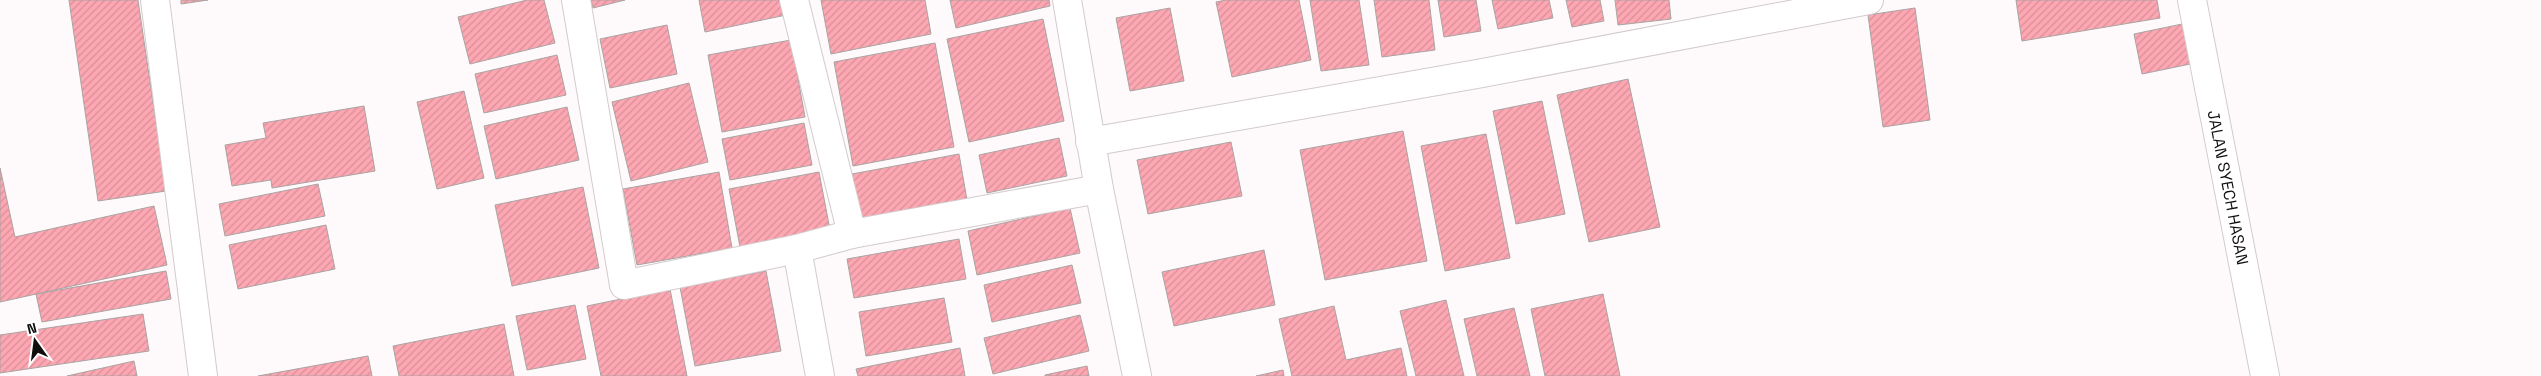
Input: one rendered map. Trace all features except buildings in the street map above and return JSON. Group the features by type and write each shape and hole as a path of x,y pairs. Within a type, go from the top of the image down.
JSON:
{"street":[{"path":"155,0 203,376"},
{"path":"576,0 624,285 797,249 852,234 1099,189"},
{"path":"794,0 852,234"},
{"path":"1068,0 1090,142 1137,376"},
{"path":"1090,142 1477,74 1869,0"},
{"name":"JALAN SYECH HASAN","path":"2192,0 2265,376"},
{"path":"797,249 820,376"}]}
